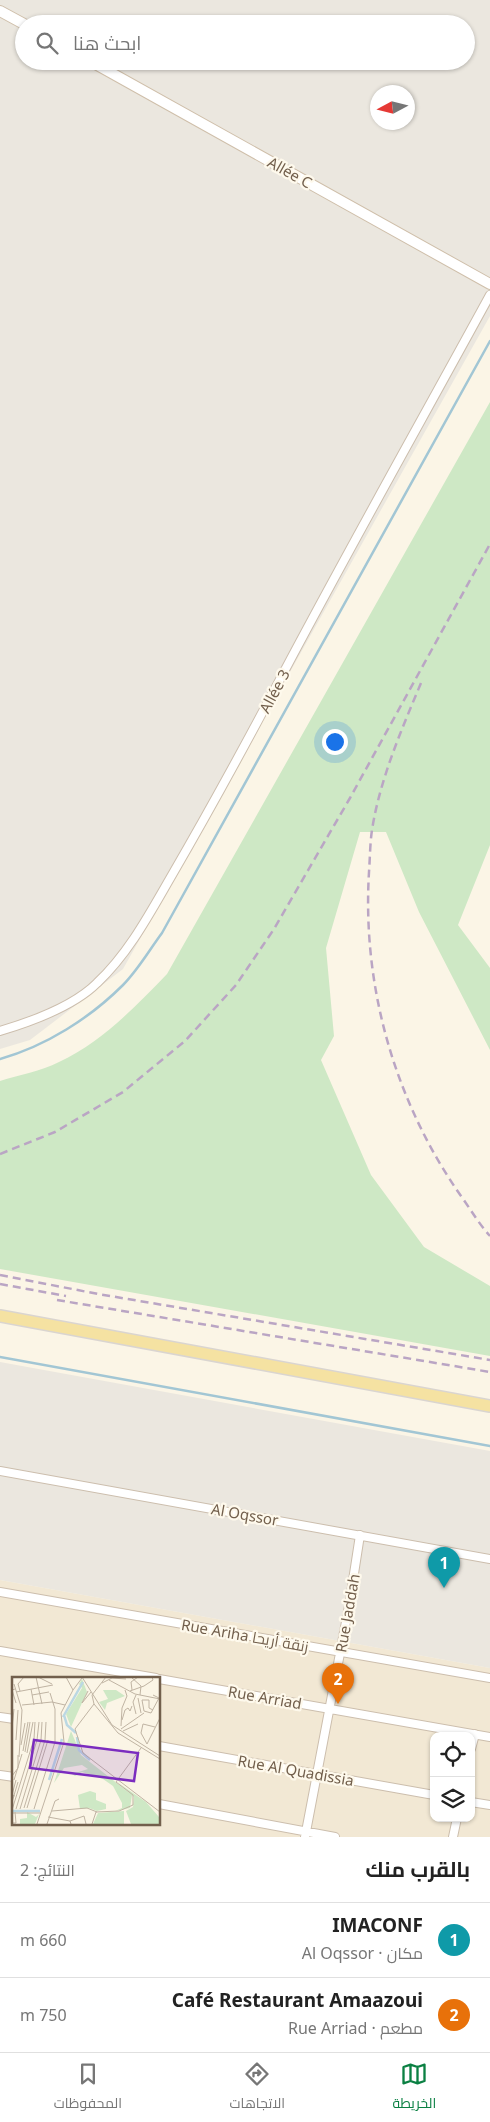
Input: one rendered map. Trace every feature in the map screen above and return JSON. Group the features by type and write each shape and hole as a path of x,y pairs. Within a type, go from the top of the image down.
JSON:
{"main road":[{"path":"0,1316 490,1406"}],"street":[{"path":"0,11 15,19"},
{"name":"Allée C","path":"106,70 490,284"},
{"name":"Allée 3","path":"0,1030 32,1021 55,1010 97,984 140,930 245,745 320,603 490,295"},
{"name":"Al Oqssor","path":"0,1471 360,1535 414,1547 490,1559"},
{"name":"Rue Jaddah","path":"306,1834 355,1574 360,1535"},
{"name":"Rue Ariha زنقة أريحا","path":"0,1592 490,1678"},
{"name":"Rue Arriad","path":"0,1651 151,1677"},
{"name":"Rue Arriad","path":"160,1679 463,1732"},
{"name":"Rue Arriad","path":"475,1734 490,1737"},
{"name":"Rue Al Quadissia","path":"160,1746 430,1794"},
{"path":"475,1803 490,1806"},
{"path":"160,1804 306,1834 335,1837"},
{"path":"453,1837 456,1822"}],"shaded area":[{"path":"0,0 490,0 490,316 123,969 30,1040 0,1049"},
{"path":"0,1362 490,1451 490,1668 0,1580"},
{"path":"0,1580 490,1668 490,1837 0,1837"}],"green space":[{"path":"490,402 490,845 458,925 490,968 490,1050 419,912 386,832 360,832 326,948 334,1036 321,1060 371,1175 424,1247 490,1286 490,1356 0,1269 0,1081 52,1065 75,1054 117,1023 167,974"}],"waterway":[{"path":"0,1059 50,1039 96,1009 128,979 162,933 490,341"},
{"path":"0,1357 490,1446"}],"railway":[{"path":"0,1154 55,1132 123,1092 185,1041 236,985 274,929 350,798 490,544"},
{"path":"421,683 386,774 372,830 368,915 371,958 388,1042 401,1082 418,1122 438,1160 475,1217 490,1236"},
{"path":"0,1275 98,1294 490,1360"},
{"path":"0,1284 66,1296"},
{"path":"57,1300 490,1372"}],"place":[{"name":"IMACONF","path":"444,1588"},
{"name":"Café Restaurant Amaazoui","path":"338,1704"}]}
